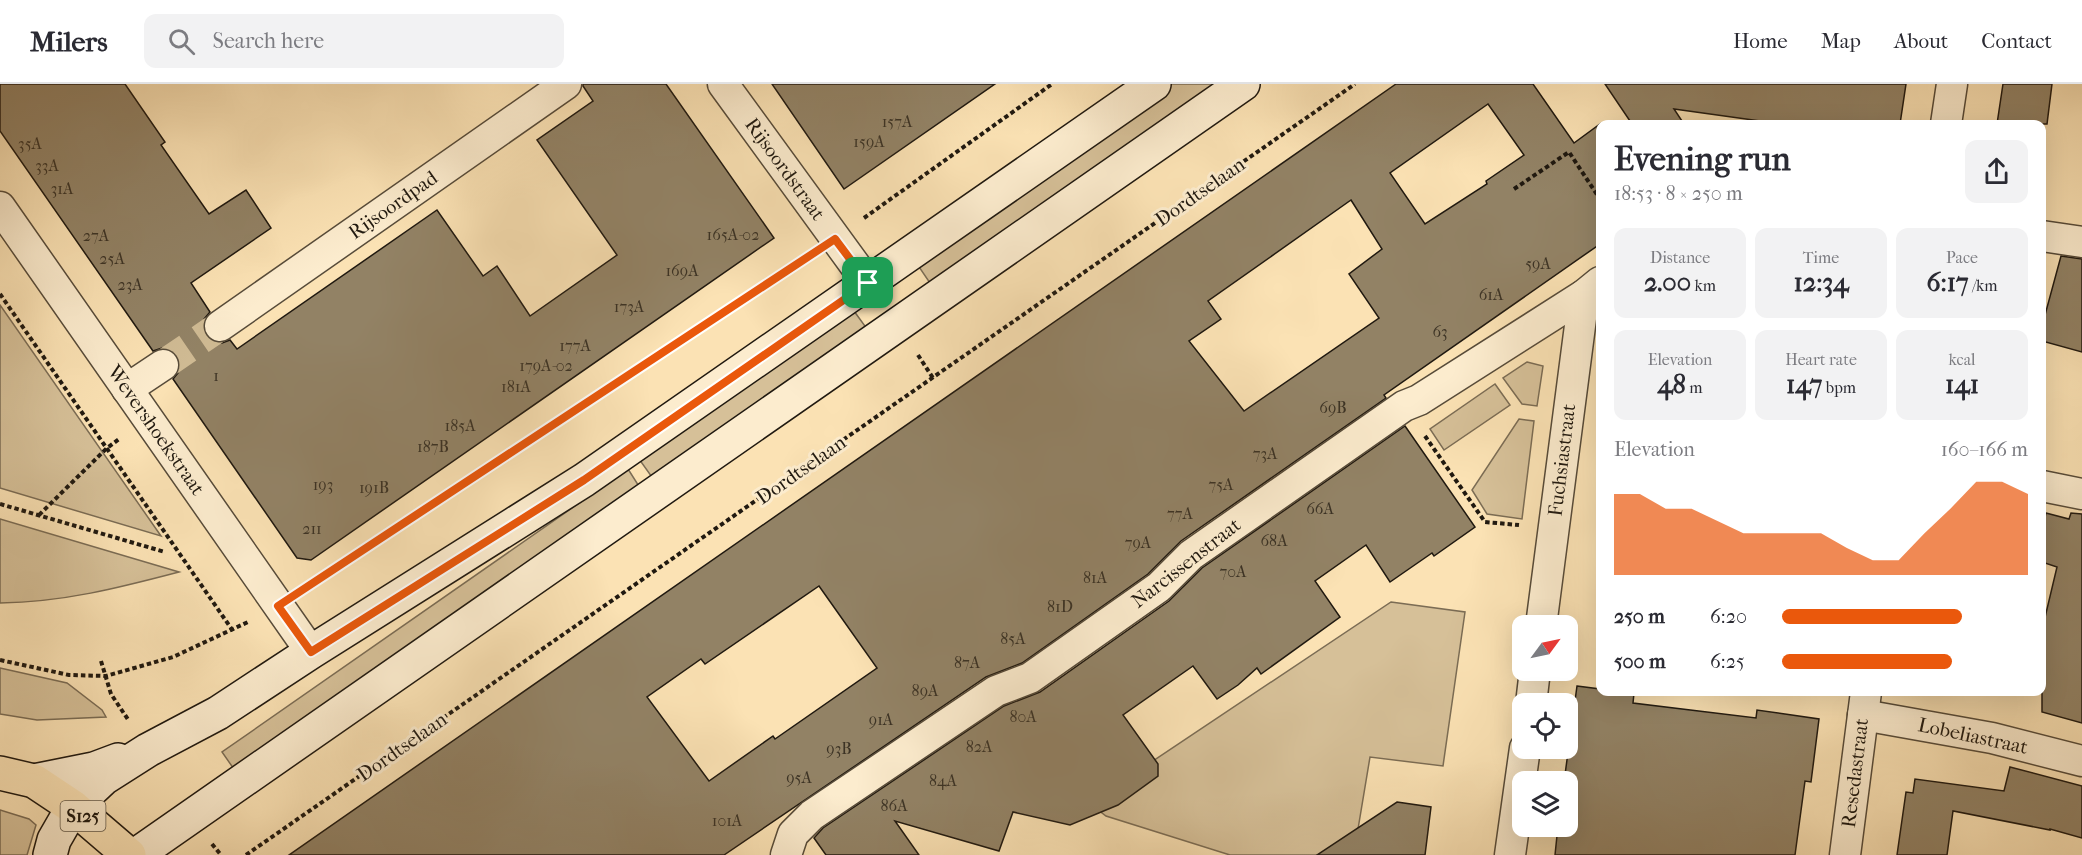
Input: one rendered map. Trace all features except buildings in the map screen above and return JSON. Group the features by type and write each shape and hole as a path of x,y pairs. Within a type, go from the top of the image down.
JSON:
{"main road":[{"path":"50,855 54,840 73,807 104,777 148,750 218,713 584,480 1154,84"},
{"path":"136,855 1243,84"},
{"path":"0,772 34,781 94,769 148,750"},
{"name":"S125","path":"34,781 73,807 129,855"},
{"path":"178,855 183,838 195,815"}],"street":[{"name":"Rijsoordpad","path":"220,326 566,84"},
{"name":"Rijsoordstraat","path":"723,84 868,283"},
{"path":"1947,120 1952,84"},
{"name":"Wevershoekstraat","path":"0,207 311,652"},
{"path":"2046,237 2082,242"},
{"name":"Narcissenstraat","path":"786,855 792,834 812,815 996,691 1030,678 1159,587 1191,555 1404,406 1419,400 1592,289"},
{"name":"Fuchsiastraat","path":"1542,615 1554,527 1592,289"},
{"path":"127,388 163,365"},
{"path":"2046,487 2082,494"},
{"name":"Lobeliastraat","path":"1864,703 2082,761"},
{"name":"Resedastraat","path":"1845,855 1864,703"},
{"path":"1510,855 1523,759"}],"path":[{"path":"0,660 69,675 106,676 173,657 233,631 278,606 835,239 1052,84"},
{"name":"Dordtselaan","path":"246,855 1355,84"},
{"path":"1514,189 1569,152 1596,193"},
{"path":"0,294 233,631"},
{"path":"1404,406 1485,522 1554,527"},
{"path":"39,515 107,448 148,419"},
{"path":"0,504 165,552"},
{"path":"101,661 106,676"}],"shaded area":[{"path":"1169,84 1225,84 932,286 915,261"},
{"path":"0,305 161,536 0,488"},
{"path":"854,311 870,333 654,480 639,459"},
{"path":"1527,362 1543,366 1537,406 1522,404 1503,378"},
{"path":"1495,384 1510,405 1444,450 1430,429"},
{"path":"1519,419 1534,421 1522,519 1487,514 1472,490"},
{"path":"628,469 642,491 236,772 222,752"},
{"path":"0,519 179,572 69,597 0,603"},
{"path":"1391,602 1465,612 1443,766 1370,757 1358,829 1333,855 1230,855 1106,816 1097,809 1096,799"},
{"path":"0,668 67,683 102,710 106,717 37,720 0,714"},
{"path":"0,810 29,819 36,825 27,855 0,855"}],"tunnel":[{"path":"163,365 220,326"}],"route":[{"path":"835,239 868,283 584,480 311,652 278,606 835,239"}]}
